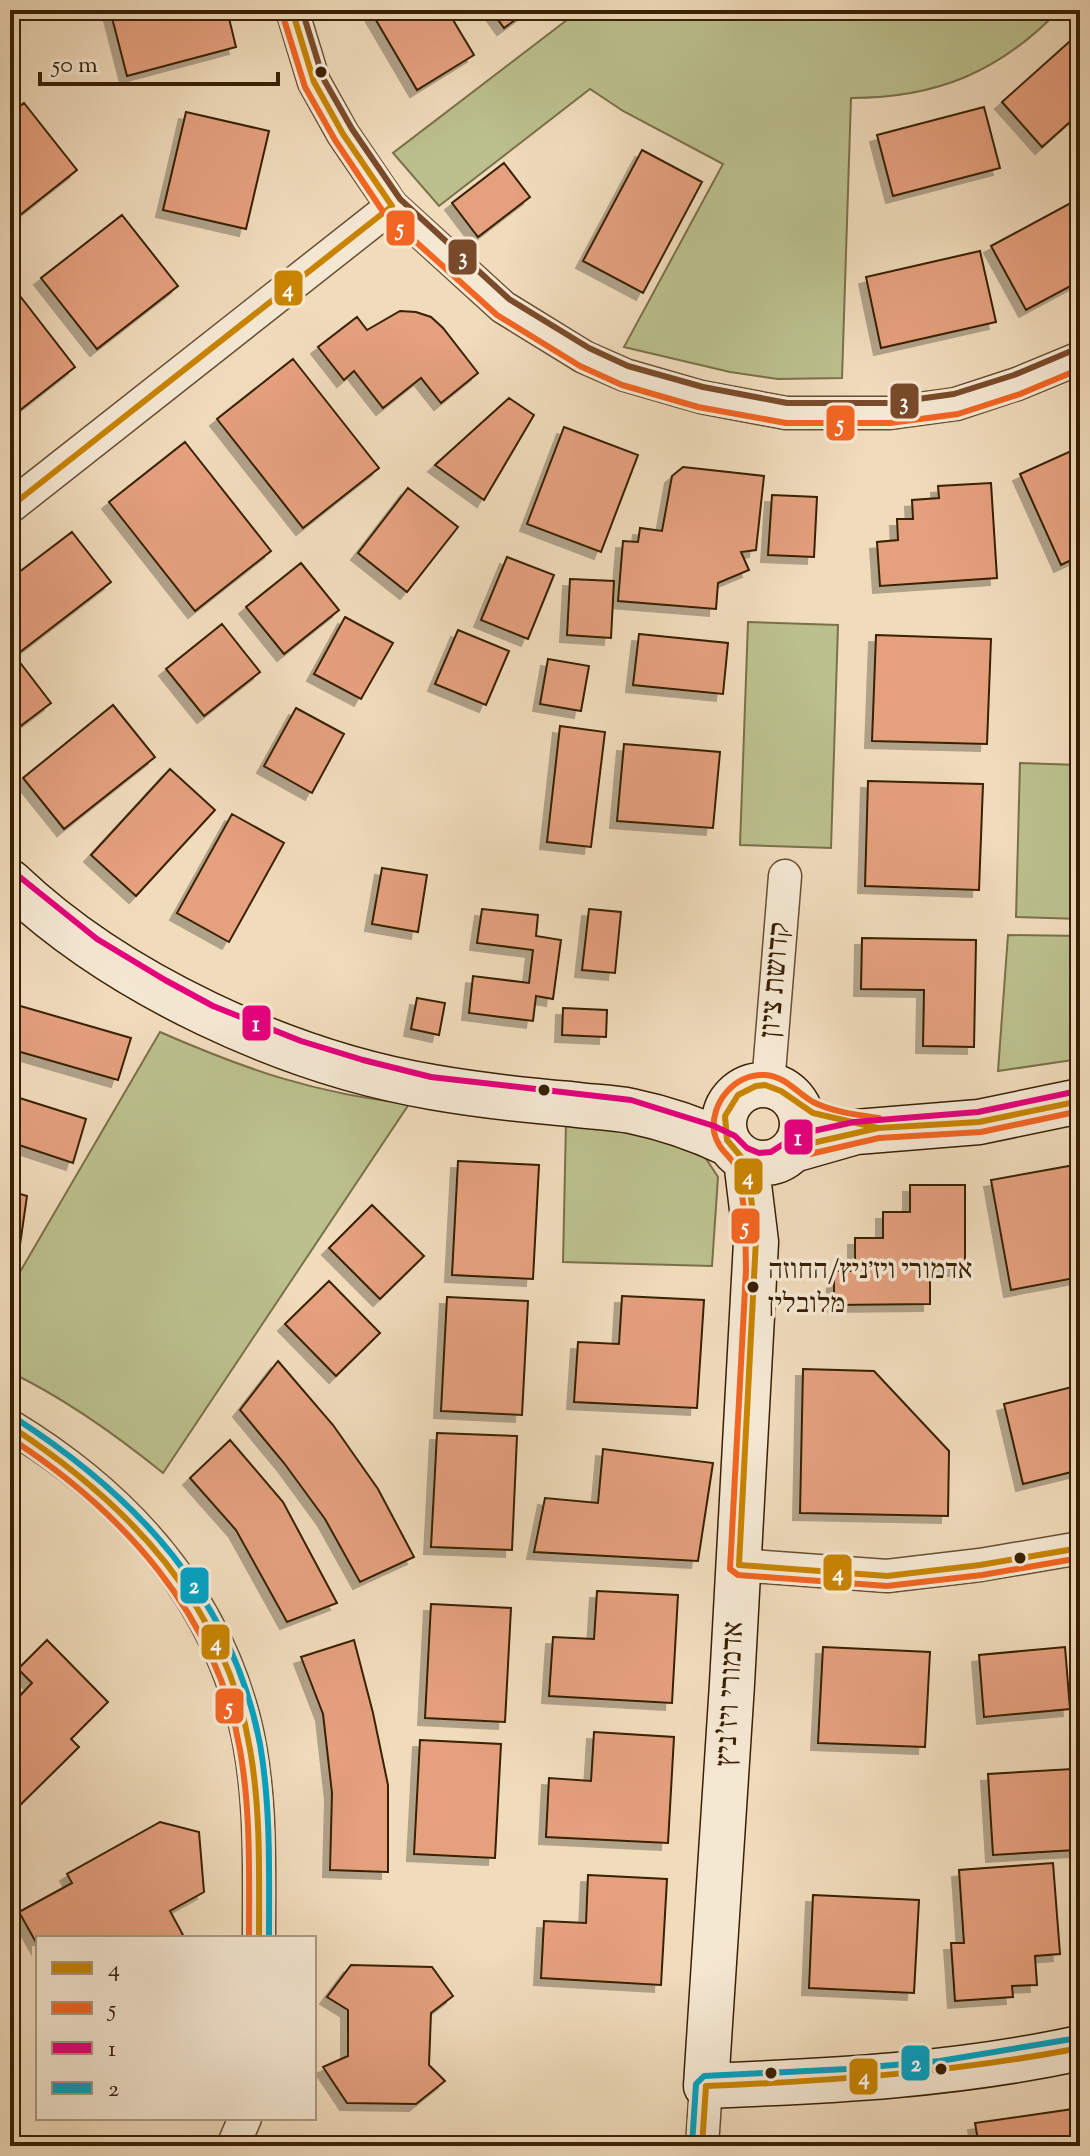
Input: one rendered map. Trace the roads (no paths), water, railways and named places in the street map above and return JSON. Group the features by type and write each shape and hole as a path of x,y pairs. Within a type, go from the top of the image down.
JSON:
{"street":[{"path":"292,10 314,82 343,134 392,206 503,307 584,357 625,375 701,397 786,413 890,413 956,404 1017,384 1080,358"},
{"path":"10,507 392,206"},
{"name":"קדושת ציון","path":"766,1097 785,876"},
{"path":"10,882 80,939 160,989 209,1015 298,1050 429,1087 629,1110 762,1153 878,1128 979,1122 1080,1101"},
{"path":"762,1153 801,1132 802,1119 766,1097"},
{"path":"762,1153 724,1121 766,1097"},
{"path":"629,1110 766,1097 834,1120 878,1128"},
{"name":"אדמורי ויז'ניץ","path":"702,2146 762,1153"},
{"path":"10,1426 56,1456 107,1496 151,1540 181,1579 223,1659 244,1721 255,1790 260,1850 259,1936"},
{"path":"739,1565 887,1576 980,1565 1080,1548"},
{"path":"706,2086 845,2081 939,2073 1032,2059 1080,2048"},
{"path":"233,2146 247,2120"},
{"path":"248,2120 250,2146"}],"place":[{"name":"אדמורי ויז׳ניץ/החוזה מלובלין","path":"753,1287"}]}
